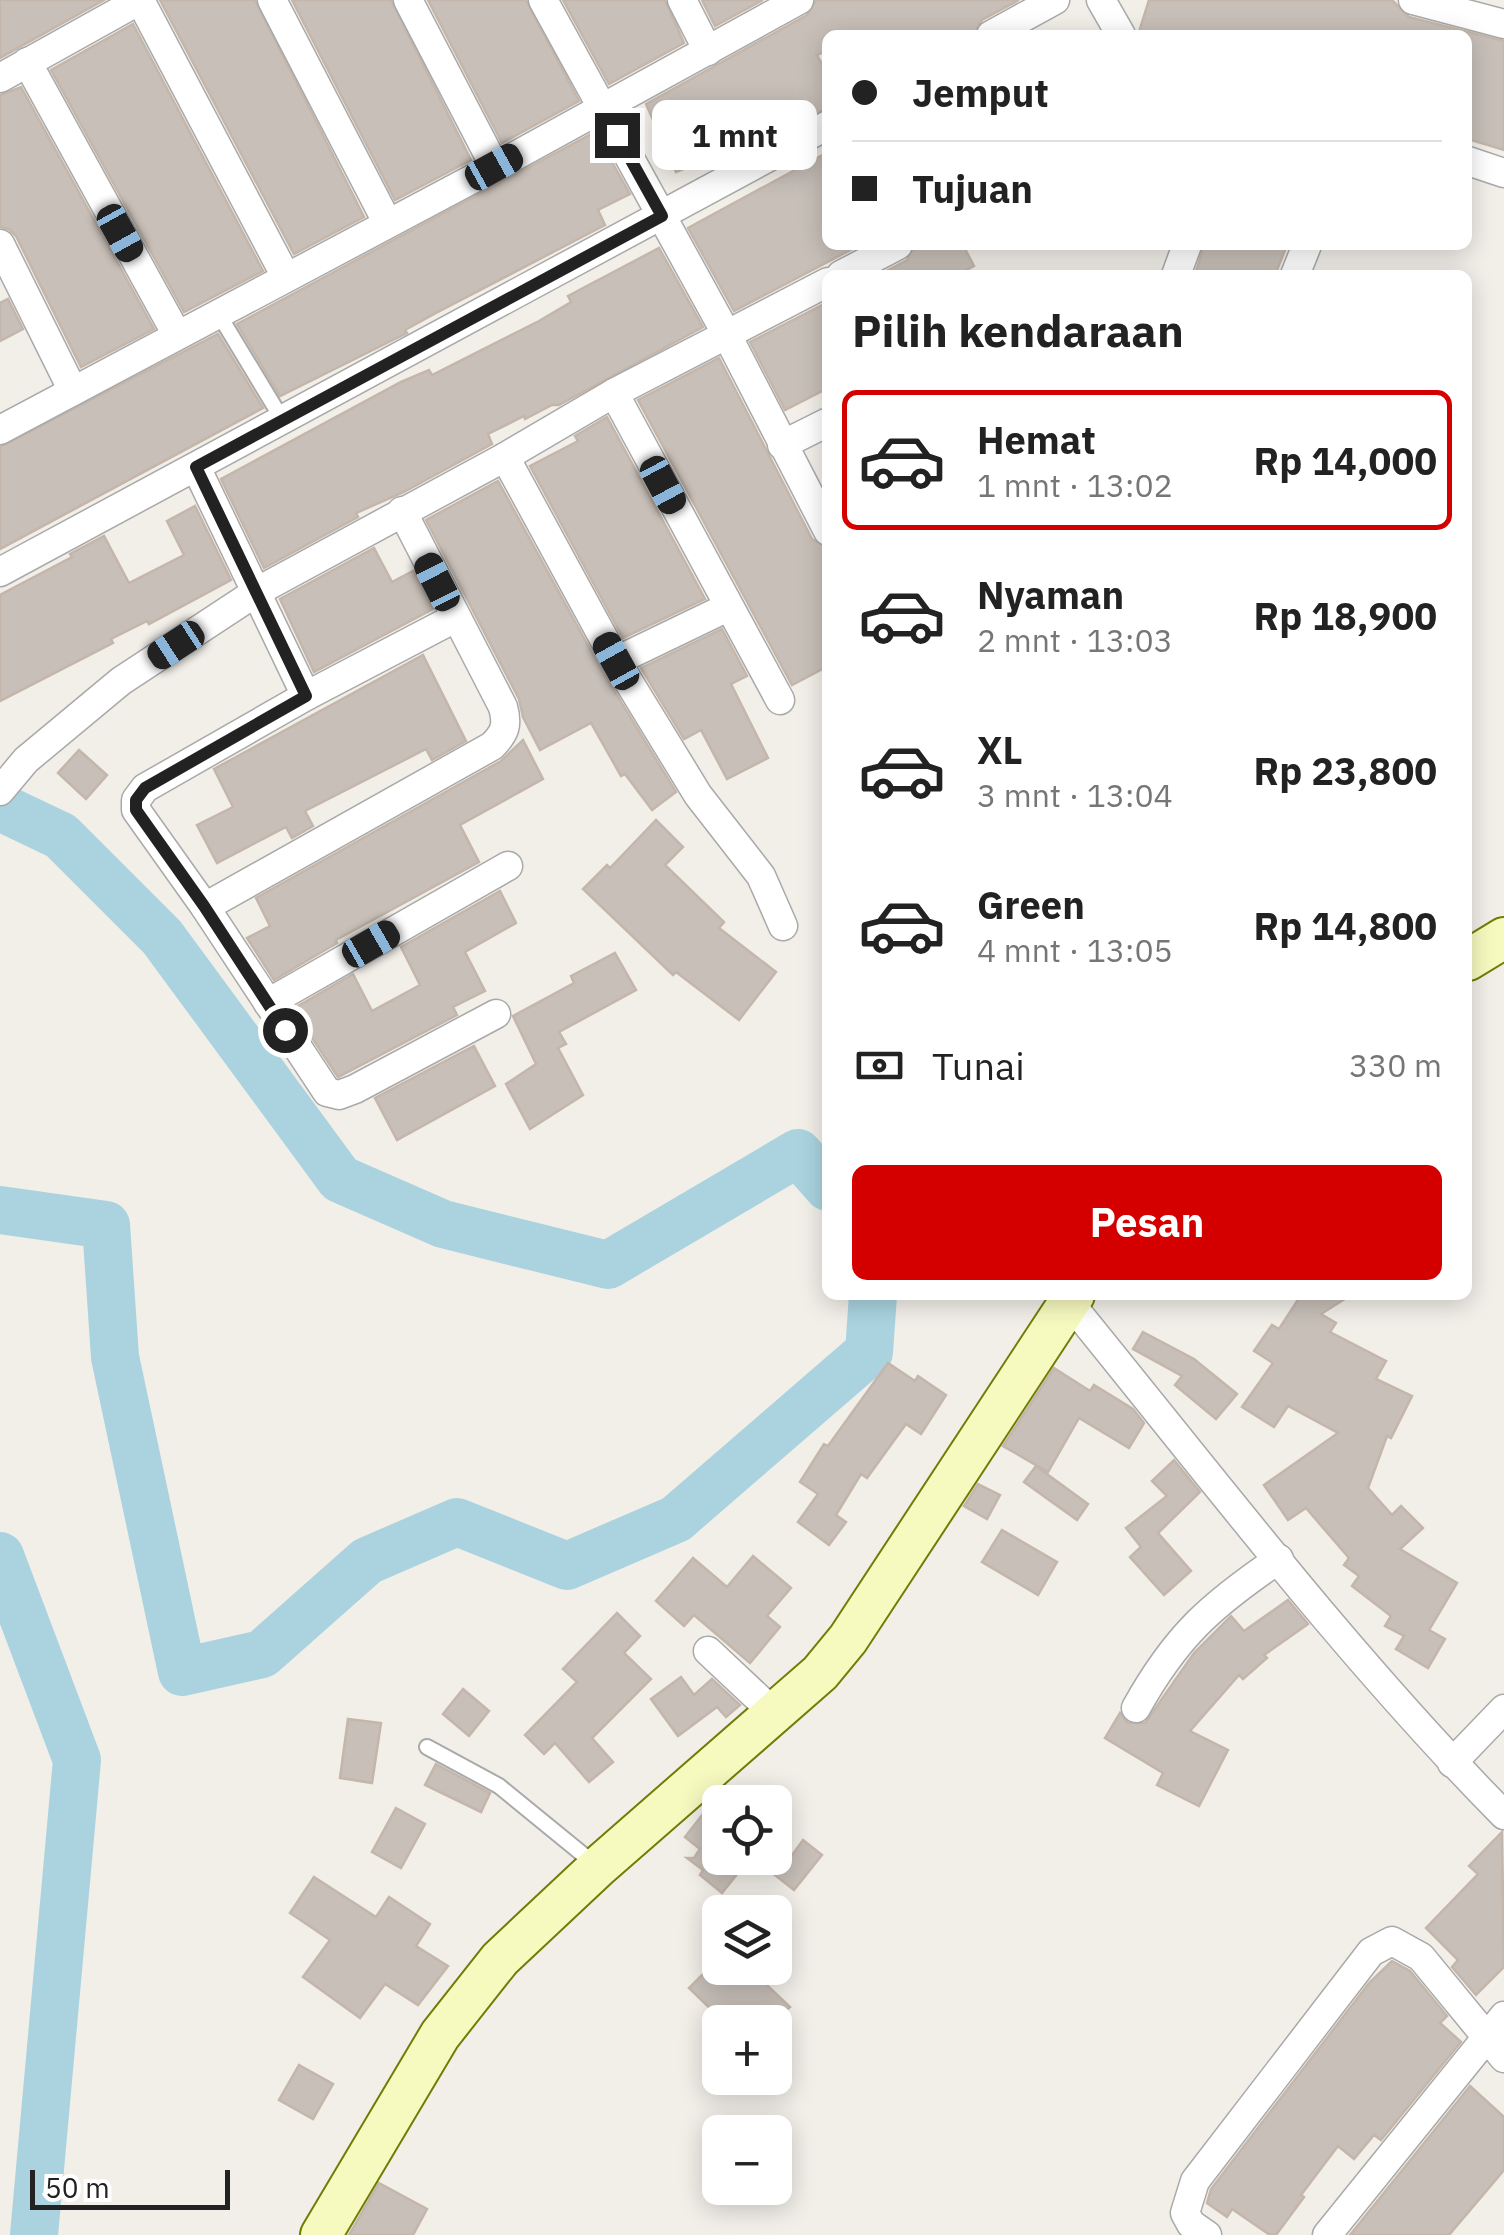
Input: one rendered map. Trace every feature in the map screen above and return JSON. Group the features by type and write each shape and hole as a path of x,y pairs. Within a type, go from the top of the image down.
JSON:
{"street":[{"path":"0,78 140,0 286,277"},
{"path":"272,0 387,222"},
{"path":"408,0 494,167"},
{"path":"543,0 728,335 822,521"},
{"path":"682,0 708,52"},
{"path":"0,430 799,0"},
{"path":"1000,30 1055,0"},
{"path":"1101,0 1118,30"},
{"path":"1413,0 1504,24"},
{"path":"27,62 176,335"},
{"path":"0,572 822,128"},
{"path":"1472,162 1504,174"},
{"path":"0,244 73,391"},
{"path":"850,270 888,250"},
{"path":"0,791 26,760 121,681 258,591 506,457 614,393 822,285"},
{"path":"614,393 780,700"},
{"path":"782,445 822,425"},
{"path":"506,457 616,661 698,795 761,876 783,926"},
{"path":"196,467 306,696"},
{"path":"204,906 492,746 502,735 507,722 503,707 402,511"},
{"path":"616,661 728,607"},
{"path":"455,618 306,696 145,788 136,800 136,810 327,1092 339,1095 496,1014"},
{"path":"268,1003 508,866"},
{"path":"1472,958 1504,938"},
{"path":"320,2235 413,2079 463,2003 500,1959 598,1867 820,1672 848,1639 1071,1300"},
{"path":"1074,1300 1278,1559 1452,1763 1504,1815"},
{"path":"1136,1708 1196,1622 1278,1559"},
{"path":"708,1651 774,1713"},
{"path":"1452,1763 1504,1709"},
{"path":"1207,2235 1191,2224 1185,2213 1195,2181 1371,1952 1392,1941 1421,1956 1495,2048"},
{"path":"1328,2235 1495,2048 1504,2016"}],"lane":[{"path":"218,313 282,419"},
{"path":"426,1746 499,1786 598,1867"}],"building":[{"path":"0,0 104,0 0,58"},
{"path":"160,0 255,0 364,217 294,254"},
{"path":"292,0 391,0 471,160 395,200"},
{"path":"428,0 526,0 579,101 502,143"},
{"path":"563,0 665,0 684,43 609,84"},
{"path":"702,0 763,0 715,26"},
{"path":"816,0 1019,0 982,20 977,30 822,30 822,53 817,55 822,64 822,111 676,172 646,104 807,15"},
{"path":"1149,0 1392,0 1409,17 1460,30 1140,30"},
{"path":"133,24 263,271 184,312 51,70"},
{"path":"1472,33 1504,41 1504,150 1472,140"},
{"path":"21,87 154,329 81,367 16,236 0,227 0,95"},
{"path":"595,132 630,194 598,210 605,225 436,313 405,330 407,333 280,396 237,324"},
{"path":"822,155 822,250 850,250 734,311 688,228"},
{"path":"659,248 703,327 559,405 525,419 524,416 488,434 492,444 356,513 358,517 264,568 221,479 401,382 429,370 432,375 539,321 571,302 568,296"},
{"path":"912,250 966,250 974,266 966,270 888,270 907,260"},
{"path":"1202,250 1285,250 1277,270 1196,270"},
{"path":"8,299 23,329 0,341 0,303"},
{"path":"822,305 822,391 785,410 750,342"},
{"path":"218,334 263,408 0,549 0,447"},
{"path":"719,358 812,539 822,545 822,669 792,685 638,400"},
{"path":"607,417 705,599 623,638 530,466 578,441 575,436"},
{"path":"498,481 601,669 676,792 652,810 625,774 621,776 591,723 540,750 523,717 519,699 426,520"},
{"path":"195,506 231,580 149,624 147,621 111,639 113,643 0,701 0,595 104,536 129,583 184,555 167,521"},
{"path":"374,548 392,582 413,571 433,609 314,672 280,599"},
{"path":"722,629 747,676 731,684 768,758 727,779 701,730 684,739 641,668"},
{"path":"423,655 466,741 432,760 426,749 305,811 313,826 292,838 286,827 217,863 197,825 233,807 214,769"},
{"path":"523,740 543,779 460,825 479,862 336,940 337,943 274,980 247,938 270,926 256,898 501,761"},
{"path":"79,750 107,775 86,799 58,773"},
{"path":"656,820 683,847 665,865 724,922 719,928 776,972 739,1020 676,972 673,975 583,889 607,865 610,868"},
{"path":"500,891 516,923 465,952 485,991 453,1007 457,1015 338,1077 293,1009 353,974 372,1011 420,985 401,947"},
{"path":"615,953 636,990 559,1032 566,1044 558,1048 583,1095 530,1129 506,1084 536,1064 513,1016 574,983 571,976"},
{"path":"474,1046 495,1086 397,1140 375,1098"},
{"path":"1298,1300 1343,1300 1321,1314 1336,1323 1330,1332 1386,1361 1376,1379 1412,1396 1391,1438 1387,1436 1368,1488 1392,1515 1401,1506 1423,1528 1400,1549 1457,1583 1429,1630 1445,1639 1428,1668 1396,1649 1404,1636 1385,1626 1391,1616 1352,1586 1359,1576 1344,1565 1349,1558 1306,1508 1288,1520 1264,1485 1338,1433 1288,1406 1274,1427 1242,1407 1273,1363 1254,1351 1272,1325 1279,1329"},
{"path":"1143,1332 1194,1359 1237,1394 1216,1419 1175,1385 1182,1376 1133,1349"},
{"path":"888,1363 915,1381 918,1376 946,1395 921,1434 906,1424 867,1478 861,1474 836,1515 846,1522 829,1545 798,1522 818,1494 800,1482 824,1444 828,1446"},
{"path":"1054,1368 1090,1391 1094,1385 1133,1409 1144,1423 1129,1448 1079,1418 1048,1472 1003,1446"},
{"path":"1174,1460 1200,1492 1158,1533 1191,1571 1164,1595 1130,1557 1141,1547 1126,1528 1167,1496 1152,1481"},
{"path":"1036,1466 1088,1504 1077,1520 1024,1482"},
{"path":"978,1484 1000,1495 987,1519 964,1506"},
{"path":"1002,1530 1057,1562 1038,1595 982,1562"},
{"path":"753,1556 791,1588 767,1616 780,1627 750,1663 694,1615 684,1626 656,1601 693,1558 727,1587"},
{"path":"1288,1600 1308,1624 1264,1655 1267,1658 1243,1679 1239,1675 1190,1731 1228,1750 1199,1806 1157,1785 1163,1773 1105,1738 1120,1713 1128,1723 1145,1723 1194,1653 1231,1616 1244,1631"},
{"path":"617,1613 640,1636 624,1653 651,1679 592,1738 613,1762 589,1782 555,1743 544,1754 525,1735 577,1682 563,1669"},
{"path":"681,1677 694,1695 712,1679 740,1705 726,1717 717,1707 678,1736 651,1699"},
{"path":"463,1689 489,1711 469,1736 443,1714"},
{"path":"348,1719 381,1723 372,1783 340,1778"},
{"path":"436,1764 490,1793 481,1812 425,1785"},
{"path":"396,1808 425,1824 401,1868 372,1852"},
{"path":"702,1815 702,1869 687,1858 694,1858 700,1849 685,1837"},
{"path":"1502,1832 1504,1967 1476,1995 1452,1967 1458,1960 1426,1928 1478,1874 1469,1866"},
{"path":"803,1840 822,1855 794,1890 775,1875 792,1875 792,1855"},
{"path":"702,1872 702,1875 736,1875 722,1893 700,1875"},
{"path":"314,1877 376,1917 389,1897 430,1924 416,1946 448,1966 418,2005 385,1984 360,2018 303,1977 330,1940 290,1913"},
{"path":"1392,1961 1410,1971 1447,2016 1440,2023 1461,2042 1381,2140 1374,2135 1354,2159 1338,2146 1276,2235 1270,2235 1232,2209 1227,2217 1207,2203 1211,2189 1369,1983"},
{"path":"702,1975 702,1985 767,1985 788,2005 706,2005 689,1988"},
{"path":"299,2065 333,2084 313,2119 279,2100"},
{"path":"1470,2086 1504,2117 1504,2170 1449,2235 1350,2235"},
{"path":"379,2183 427,2209 413,2235 349,2235"}],"waterway":[{"path":"0,807 61,836 162,937 340,1179 443,1224 608,1265 798,1153 822,1180"},
{"path":"0,1210 106,1225 115,1357 182,1672 262,1654 367,1561 457,1522 567,1566 676,1519 869,1352 873,1300"},
{"path":"0,1556 77,1760 34,2235"}],"route":[{"path":"285,1030 136,810 136,800 145,788 306,696 196,467 662,216 617,135"}]}
